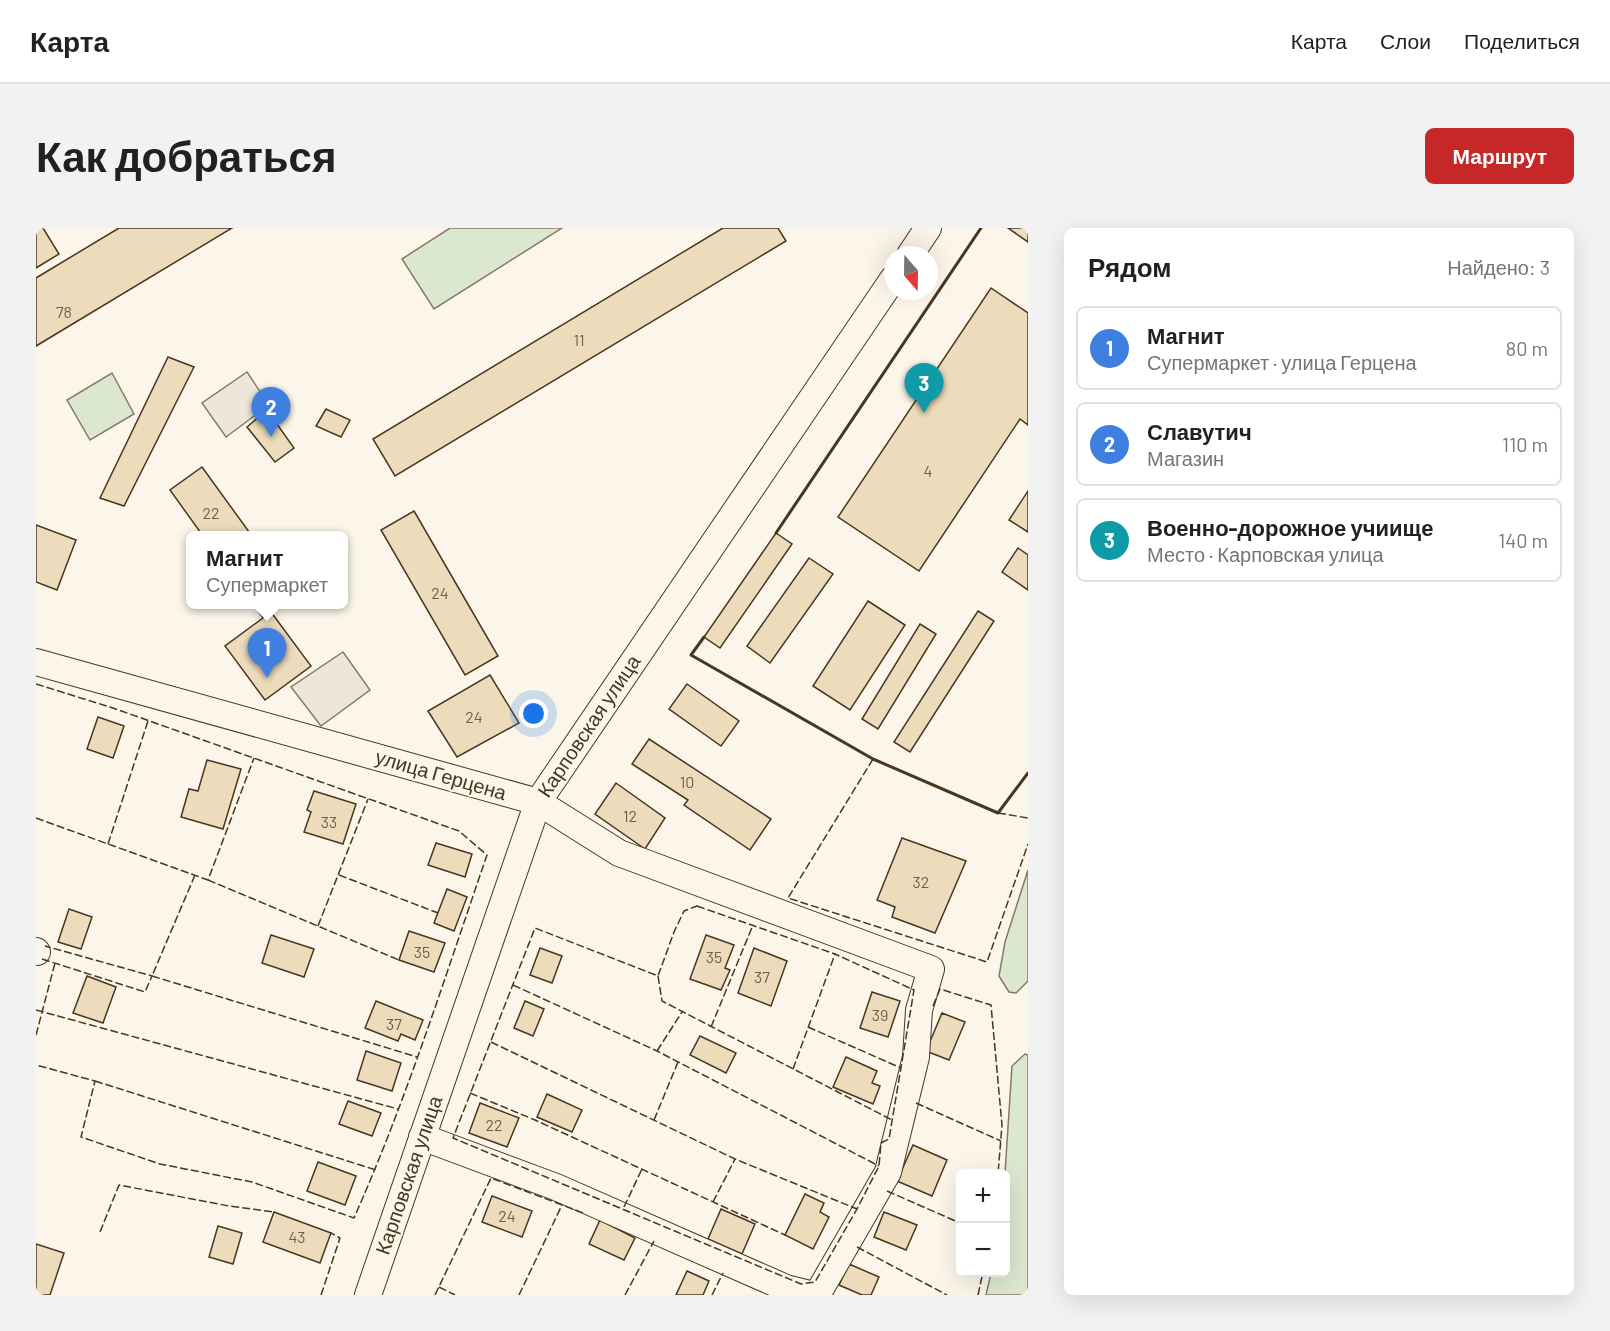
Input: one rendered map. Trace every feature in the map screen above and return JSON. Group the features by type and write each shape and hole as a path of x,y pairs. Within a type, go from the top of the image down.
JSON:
{"street":[{"path":"916,246 928,228"},
{"name":"Карповская улица","path":"368,1295 538,802 884,292"},
{"name":"улица Герцена","path":"36,662 538,802 620,853 931,969 919,1010 916,1057 888,1172 815,1295"},
{"path":"422,1137 556,1187 786,1288 815,1295"}],"green space":[{"path":"450,228 562,228 434,309 402,259"},
{"path":"112,373 134,414 90,440 67,400"},
{"path":"1028,870 1028,981 1016,993 1009,992 999,976 1005,942"},
{"path":"1025,1054 1028,1055 1028,1295 986,1295 990,1277 1010,1277 1010,1169 1005,1169 1012,1066"}],"shaded area":[{"path":"247,372 269,405 226,437 202,403"},
{"path":"343,652 370,690 321,726 291,687"}],"building":[{"path":"36,228 43,228 59,254 36,268"},
{"path":"119,228 232,228 36,346 36,278"},
{"path":"723,228 778,228 786,241 395,476 373,439"},
{"path":"1008,228 1028,228 1028,242"},
{"path":"991,288 1028,313 1028,425 1020,419 919,571 838,517"},
{"path":"168,357 194,367 124,506 100,498"},
{"path":"326,409 350,420 341,437 316,426"},
{"path":"267,410 294,448 275,462 247,427"},
{"path":"202,467 248,531 199,531 170,490"},
{"path":"1028,491 1028,532 1009,520"},
{"path":"414,511 498,656 465,675 381,530"},
{"path":"36,525 76,540 57,590 36,582"},
{"path":"776,533 792,544 720,648 704,637"},
{"path":"1018,548 1028,555 1028,590 1002,572"},
{"path":"809,558 833,574 770,663 747,646"},
{"path":"868,601 905,625 850,710 813,686"},
{"path":"257,609 275,609 263,618"},
{"path":"978,611 994,621 910,752 894,742"},
{"path":"271,612 311,666 265,700 225,646"},
{"path":"920,624 936,634 878,729 862,719"},
{"path":"490,675 519,723 457,757 428,711"},
{"path":"687,684 739,721 721,746 669,709"},
{"path":"98,717 124,726 113,758 87,749"},
{"path":"649,739 771,819 750,850 684,805 688,800 632,764"},
{"path":"207,760 241,769 223,829 181,817 189,789 198,791"},
{"path":"616,783 665,818 645,849 595,814"},
{"path":"314,791 356,804 343,844 304,832 311,812 307,810"},
{"path":"902,838 966,861 935,933 892,917 895,907 877,900"},
{"path":"436,843 472,854 465,877 428,865"},
{"path":"447,889 467,897 454,931 434,923"},
{"path":"69,909 92,917 81,949 58,942"},
{"path":"409,931 445,943 434,972 399,960"},
{"path":"271,935 314,949 304,977 262,963"},
{"path":"706,935 734,945 725,968 730,970 721,990 690,979"},
{"path":"540,948 562,956 552,983 530,975"},
{"path":"754,948 787,961 771,1006 738,993"},
{"path":"87,976 116,987 103,1023 73,1013"},
{"path":"872,992 900,1001 888,1037 860,1028"},
{"path":"376,1001 423,1020 415,1040 401,1034 398,1041 365,1028"},
{"path":"525,1001 544,1009 533,1036 514,1028"},
{"path":"942,1013 965,1022 949,1060 926,1051"},
{"path":"700,1036 736,1053 726,1073 690,1055"},
{"path":"366,1051 401,1063 392,1091 357,1080"},
{"path":"846,1057 877,1071 872,1083 880,1086 873,1104 833,1087"},
{"path":"547,1094 582,1110 572,1132 537,1117"},
{"path":"348,1101 381,1113 372,1136 339,1124"},
{"path":"480,1103 519,1118 507,1147 469,1133"},
{"path":"913,1145 947,1160 932,1196 897,1181"},
{"path":"318,1162 356,1176 345,1205 307,1191"},
{"path":"805,1194 824,1203 820,1212 829,1217 813,1249 785,1235"},
{"path":"492,1196 532,1211 522,1237 482,1222"},
{"path":"721,1209 755,1224 742,1254 708,1239"},
{"path":"274,1212 331,1233 320,1263 263,1242"},
{"path":"884,1212 917,1225 906,1250 874,1237"},
{"path":"600,1220 635,1238 624,1260 589,1244"},
{"path":"218,1226 242,1233 233,1264 209,1257"},
{"path":"36,1244 64,1253 50,1295 36,1295"},
{"path":"849,1264 879,1277 871,1295 862,1295 839,1285"},
{"path":"687,1271 709,1281 703,1295 676,1295"}],"fence":[{"path":"36,684 113,708 459,831 487,855 408,1084 354,1218 252,1182 160,1164 81,1137 95,1081 36,1065"},
{"path":"108,844 148,721"},
{"path":"36,818 208,880 254,758"},
{"path":"873,759 788,898 987,962 1028,844"},
{"path":"318,926 368,799"},
{"path":"998,813 1028,818"},
{"path":"195,875 152,976 417,1057"},
{"path":"339,875 438,913"},
{"path":"208,880 399,960"},
{"path":"697,906 835,954 914,990 889,1139 881,1143 879,1166 815,1282 801,1284 453,1138 535,928 658,976 684,911 697,906"},
{"path":"711,1027 753,925"},
{"path":"42,959 145,992 152,976 45,946"},
{"path":"793,1069 835,954"},
{"path":"36,1035 55,963"},
{"path":"658,976 662,1001 892,1120"},
{"path":"513,985 657,1051 879,1166"},
{"path":"933,1006 940,989 991,1005 1002,1125 998,1169"},
{"path":"36,1010 398,1109"},
{"path":"657,1051 682,1012"},
{"path":"808,1027 901,1068"},
{"path":"491,1042 735,1159 857,1209"},
{"path":"654,1120 678,1062"},
{"path":"95,1081 376,1170"},
{"path":"470,1093 535,1120 785,1235"},
{"path":"916,1103 1001,1141"},
{"path":"713,1202 735,1159"},
{"path":"624,1207 642,1169"},
{"path":"435,1295 491,1178 586,1214"},
{"path":"100,1232 119,1185 229,1206 274,1212"},
{"path":"887,1191 956,1221"},
{"path":"519,1295 562,1205"},
{"path":"321,1295 340,1238 331,1233"},
{"path":"625,1295 654,1241"},
{"path":"857,1247 947,1295"},
{"path":"712,1295 723,1273"},
{"path":"978,1295 982,1277"},
{"path":"439,1287 455,1295"}],"wall":[{"path":"776,533 981,228"},
{"path":"704,637 691,655 873,759 998,813 1028,773"}],"place":[{"name":"Военно-дорожное учиище","path":"924,413"},
{"name":"Славутич","path":"271,437"},
{"name":"Магнит","path":"267,678"}]}
